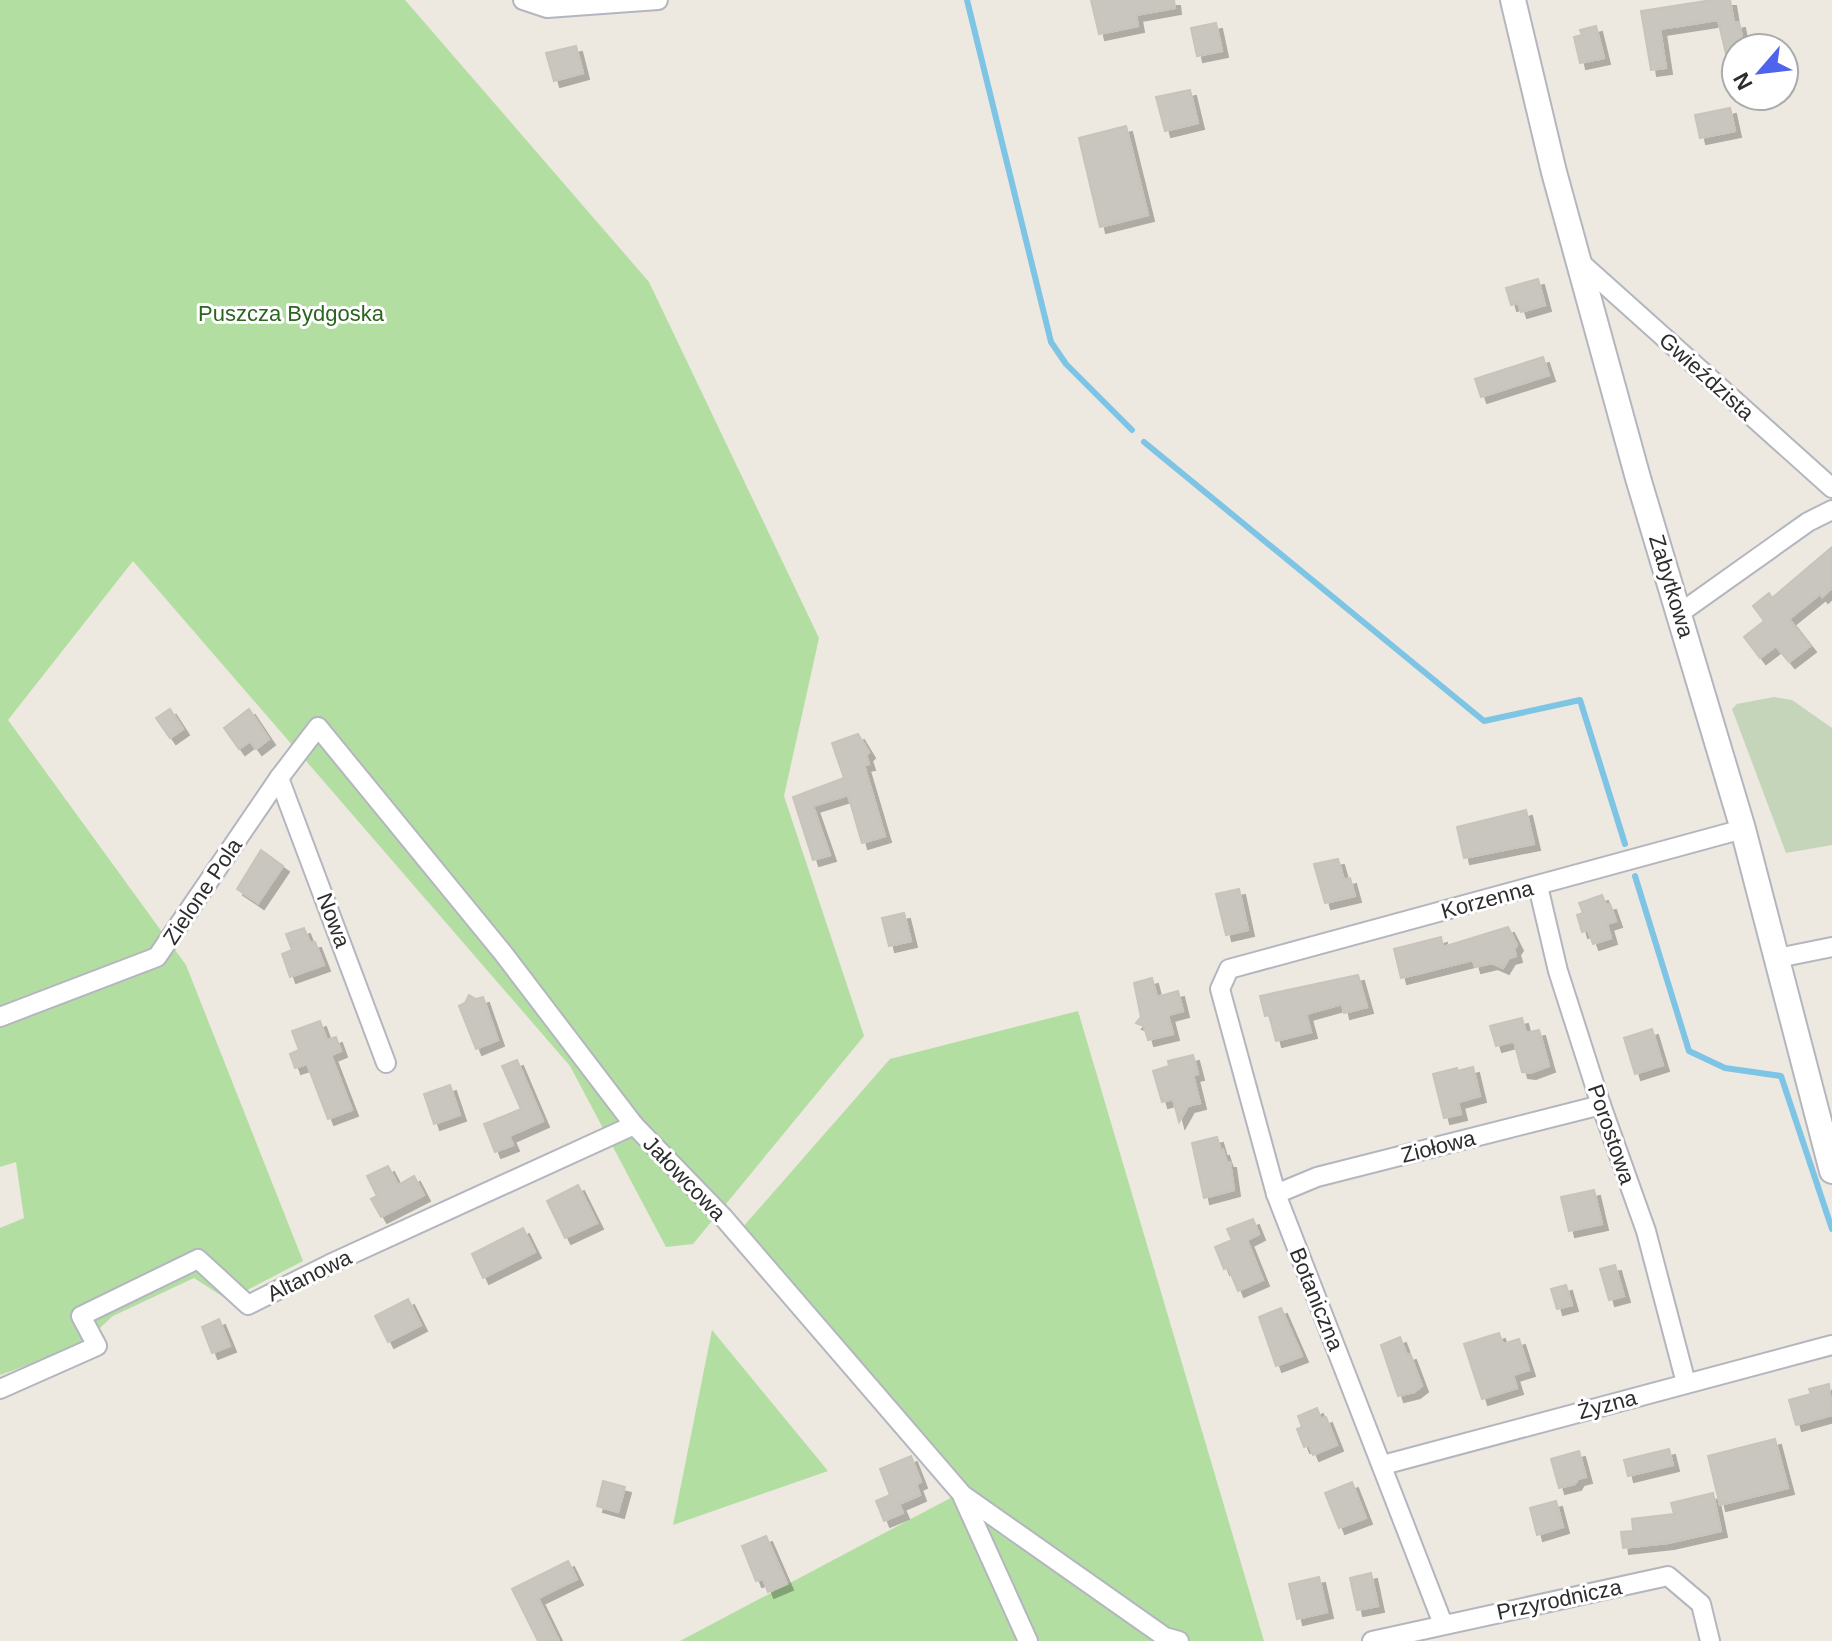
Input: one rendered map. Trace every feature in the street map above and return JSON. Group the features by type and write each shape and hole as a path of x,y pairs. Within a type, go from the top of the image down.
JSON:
{"street":[{"path":"523,0 547,8 658,0"},
{"name":"Zabytkowa","path":"1513,0 1554,172 1638,478 1743,829 1832,1171"},
{"name":"Gwieździsta","path":"1581,263 1832,488"},
{"path":"1680,613 1808,522 1832,510"},
{"name":"Zielone Pola","path":"0,1017 157,957 279,778 318,727"},
{"name":"Jałowcowa","path":"318,727 503,953 634,1125 723,1217 961,1493 1028,1641"},
{"name":"Nowa","path":"279,778 386,1063"},
{"name":"Korzenna","path":"1229,969 1743,829"},
{"name":"Porostowa","path":"1538,886 1558,971 1646,1231 1686,1383"},
{"path":"1778,958 1832,947"},
{"name":"Botaniczna","path":"1229,969 1220,989 1276,1194 1443,1624"},
{"name":"Ziołowa","path":"1276,1194 1317,1177 1601,1105"},
{"name":"Altanowa","path":"0,1389 97,1346 81,1316 198,1259 248,1305 634,1125"},
{"name":"Żyzna","path":"1383,1465 1832,1345"},
{"path":"961,1493 1165,1637 1179,1641"},
{"name":"Przyrodnicza","path":"1372,1641 1668,1576 1701,1604 1710,1641"}],"green space":[{"name":"Puszcza Bydgoska","path":"0,0 405,0 649,282 819,638 784,796 864,1036 693,1244 666,1247 570,1066 133,561 8,720 186,965 303,1261 228,1300 194,1278 113,1316 80,1346 0,1375 0,1228 24,1218 16,1162 0,1167"},
{"path":"1774,697 1792,700 1832,728 1832,845 1786,853 1732,709 1737,704"},
{"path":"1078,1011 1264,1641 680,1641 960,1493 742,1228 890,1059"},
{"path":"712,1330 828,1471 673,1525"}],"building":[{"path":"1091,0 1174,0 1175,8 1136,15 1138,26 1099,34"},
{"path":"1730,0 1734,23 1739,22 1741,32 1721,32 1718,20 1660,29 1666,68 1651,70 1641,11"},
{"path":"1216,23 1222,51 1197,56 1191,28"},
{"path":"1596,26 1604,58 1580,63 1574,37 1582,35 1580,30"},
{"path":"576,46 583,73 554,81 546,53"},
{"path":"1190,90 1198,123 1165,131 1156,97"},
{"path":"1720,110 1731,112 1735,131 1700,138 1695,115"},
{"path":"1126,126 1148,215 1100,227 1079,138"},
{"path":"1538,279 1545,305 1521,312 1518,303 1511,305 1506,288"},
{"path":"1543,357 1549,375 1481,397 1475,379"},
{"path":"1832,547 1832,588 1789,619 1810,646 1789,662 1776,646 1760,658 1744,637 1764,621 1753,606 1769,593 1772,598"},
{"path":"170,709 183,729 170,738 156,718"},
{"path":"249,709 269,739 256,749 250,741 239,749 224,728"},
{"path":"858,734 869,752 866,755 869,764 864,765 885,836 862,843 848,795 813,806 830,855 813,860 793,797 844,778 832,743"},
{"path":"1526,810 1534,844 1464,858 1457,827"},
{"path":"261,850 283,866 258,903 237,889"},
{"path":"1338,859 1344,880 1350,878 1355,896 1325,903 1314,864"},
{"path":"1239,889 1248,930 1226,935 1216,894"},
{"path":"1602,895 1606,905 1610,904 1616,921 1607,924 1611,938 1593,944 1588,930 1582,932 1577,915 1583,913 1579,903"},
{"path":"904,913 911,941 889,946 882,918"},
{"path":"1508,927 1517,945 1514,949 1516,956 1509,958 1503,968 1492,963 1475,967 1473,960 1401,978 1394,949 1441,937 1443,947"},
{"path":"304,928 310,943 315,942 324,965 290,977 282,954 292,950 286,934"},
{"path":"1358,975 1367,1007 1344,1013 1342,1004 1306,1014 1311,1032 1276,1041 1260,996"},
{"path":"1152,978 1157,997 1178,991 1183,1011 1168,1015 1173,1034 1148,1040 1144,1026 1136,1023 1141,1017 1134,983"},
{"path":"469,995 476,999 483,997 498,1040 476,1049 459,1006 465,1003"},
{"path":"1522,1018 1526,1033 1539,1030 1549,1066 1530,1073 1522,1072 1514,1041 1496,1046 1490,1026"},
{"path":"320,1021 327,1040 336,1037 341,1051 331,1055 352,1110 328,1119 307,1064 295,1068 290,1054 299,1050 292,1031"},
{"path":"1652,1029 1663,1065 1635,1074 1624,1038"},
{"path":"1193,1055 1198,1074 1193,1075 1200,1103 1188,1106 1179,1122 1173,1099 1162,1102 1153,1071 1169,1066 1168,1061"},
{"path":"517,1060 543,1121 509,1136 513,1145 495,1152 484,1124 521,1109 502,1066"},
{"path":"1473,1067 1480,1096 1458,1102 1461,1114 1444,1118 1433,1074"},
{"path":"450,1085 460,1115 434,1124 424,1094"},
{"path":"1217,1137 1221,1151 1230,1162 1234,1190 1204,1198 1192,1143"},
{"path":"388,1166 398,1185 414,1176 424,1195 381,1217 371,1199 377,1196 367,1176"},
{"path":"578,1185 597,1223 565,1238 547,1201"},
{"path":"1594,1190 1602,1224 1569,1231 1561,1197"},
{"path":"1253,1219 1259,1234 1247,1240 1263,1280 1238,1291 1215,1247 1232,1240 1227,1229"},
{"path":"523,1228 535,1252 483,1278 472,1254"},
{"path":"1615,1265 1624,1296 1609,1300 1600,1269"},
{"path":"1566,1285 1572,1305 1557,1309 1551,1289"},
{"path":"408,1299 421,1325 388,1342 375,1316"},
{"path":"1281,1308 1302,1356 1276,1366 1259,1317"},
{"path":"219,1319 230,1346 212,1353 202,1327"},
{"path":"1499,1333 1503,1344 1519,1339 1529,1370 1513,1375 1517,1388 1482,1399 1464,1344"},
{"path":"1400,1337 1422,1386 1414,1392 1398,1396 1381,1345"},
{"path":"1829,1384 1832,1415 1796,1425 1789,1400 1811,1394 1809,1389"},
{"path":"1317,1408 1321,1419 1326,1417 1337,1445 1313,1455 1309,1445 1304,1447 1297,1429 1302,1427 1298,1416"},
{"path":"1775,1439 1788,1488 1720,1505 1708,1456"},
{"path":"1669,1449 1673,1465 1628,1476 1624,1460"},
{"path":"1579,1451 1586,1477 1559,1488 1551,1459"},
{"path":"911,1456 921,1482 916,1484 920,1495 899,1504 903,1513 884,1521 876,1501 890,1495 880,1469"},
{"path":"603,1481 625,1487 618,1512 597,1506"},
{"path":"1352,1482 1366,1518 1339,1528 1325,1493"},
{"path":"1713,1493 1721,1531 1668,1543 1623,1548 1621,1532 1633,1531 1632,1519 1674,1514 1671,1503"},
{"path":"1556,1501 1563,1527 1537,1535 1530,1508"},
{"path":"766,1536 787,1584 768,1592 763,1579 756,1581 742,1546"},
{"path":"568,1561 577,1579 538,1598 559,1641 538,1641 512,1589"},
{"path":"1371,1573 1378,1606 1357,1610 1350,1578"},
{"path":"1319,1577 1327,1612 1297,1619 1289,1584"}],"waterway":[{"path":"967,0 1051,342 1066,364 1132,430"},
{"path":"1144,442 1484,721 1580,700 1625,844"},
{"path":"1635,876 1689,1051 1725,1068 1781,1076 1832,1229"}]}
